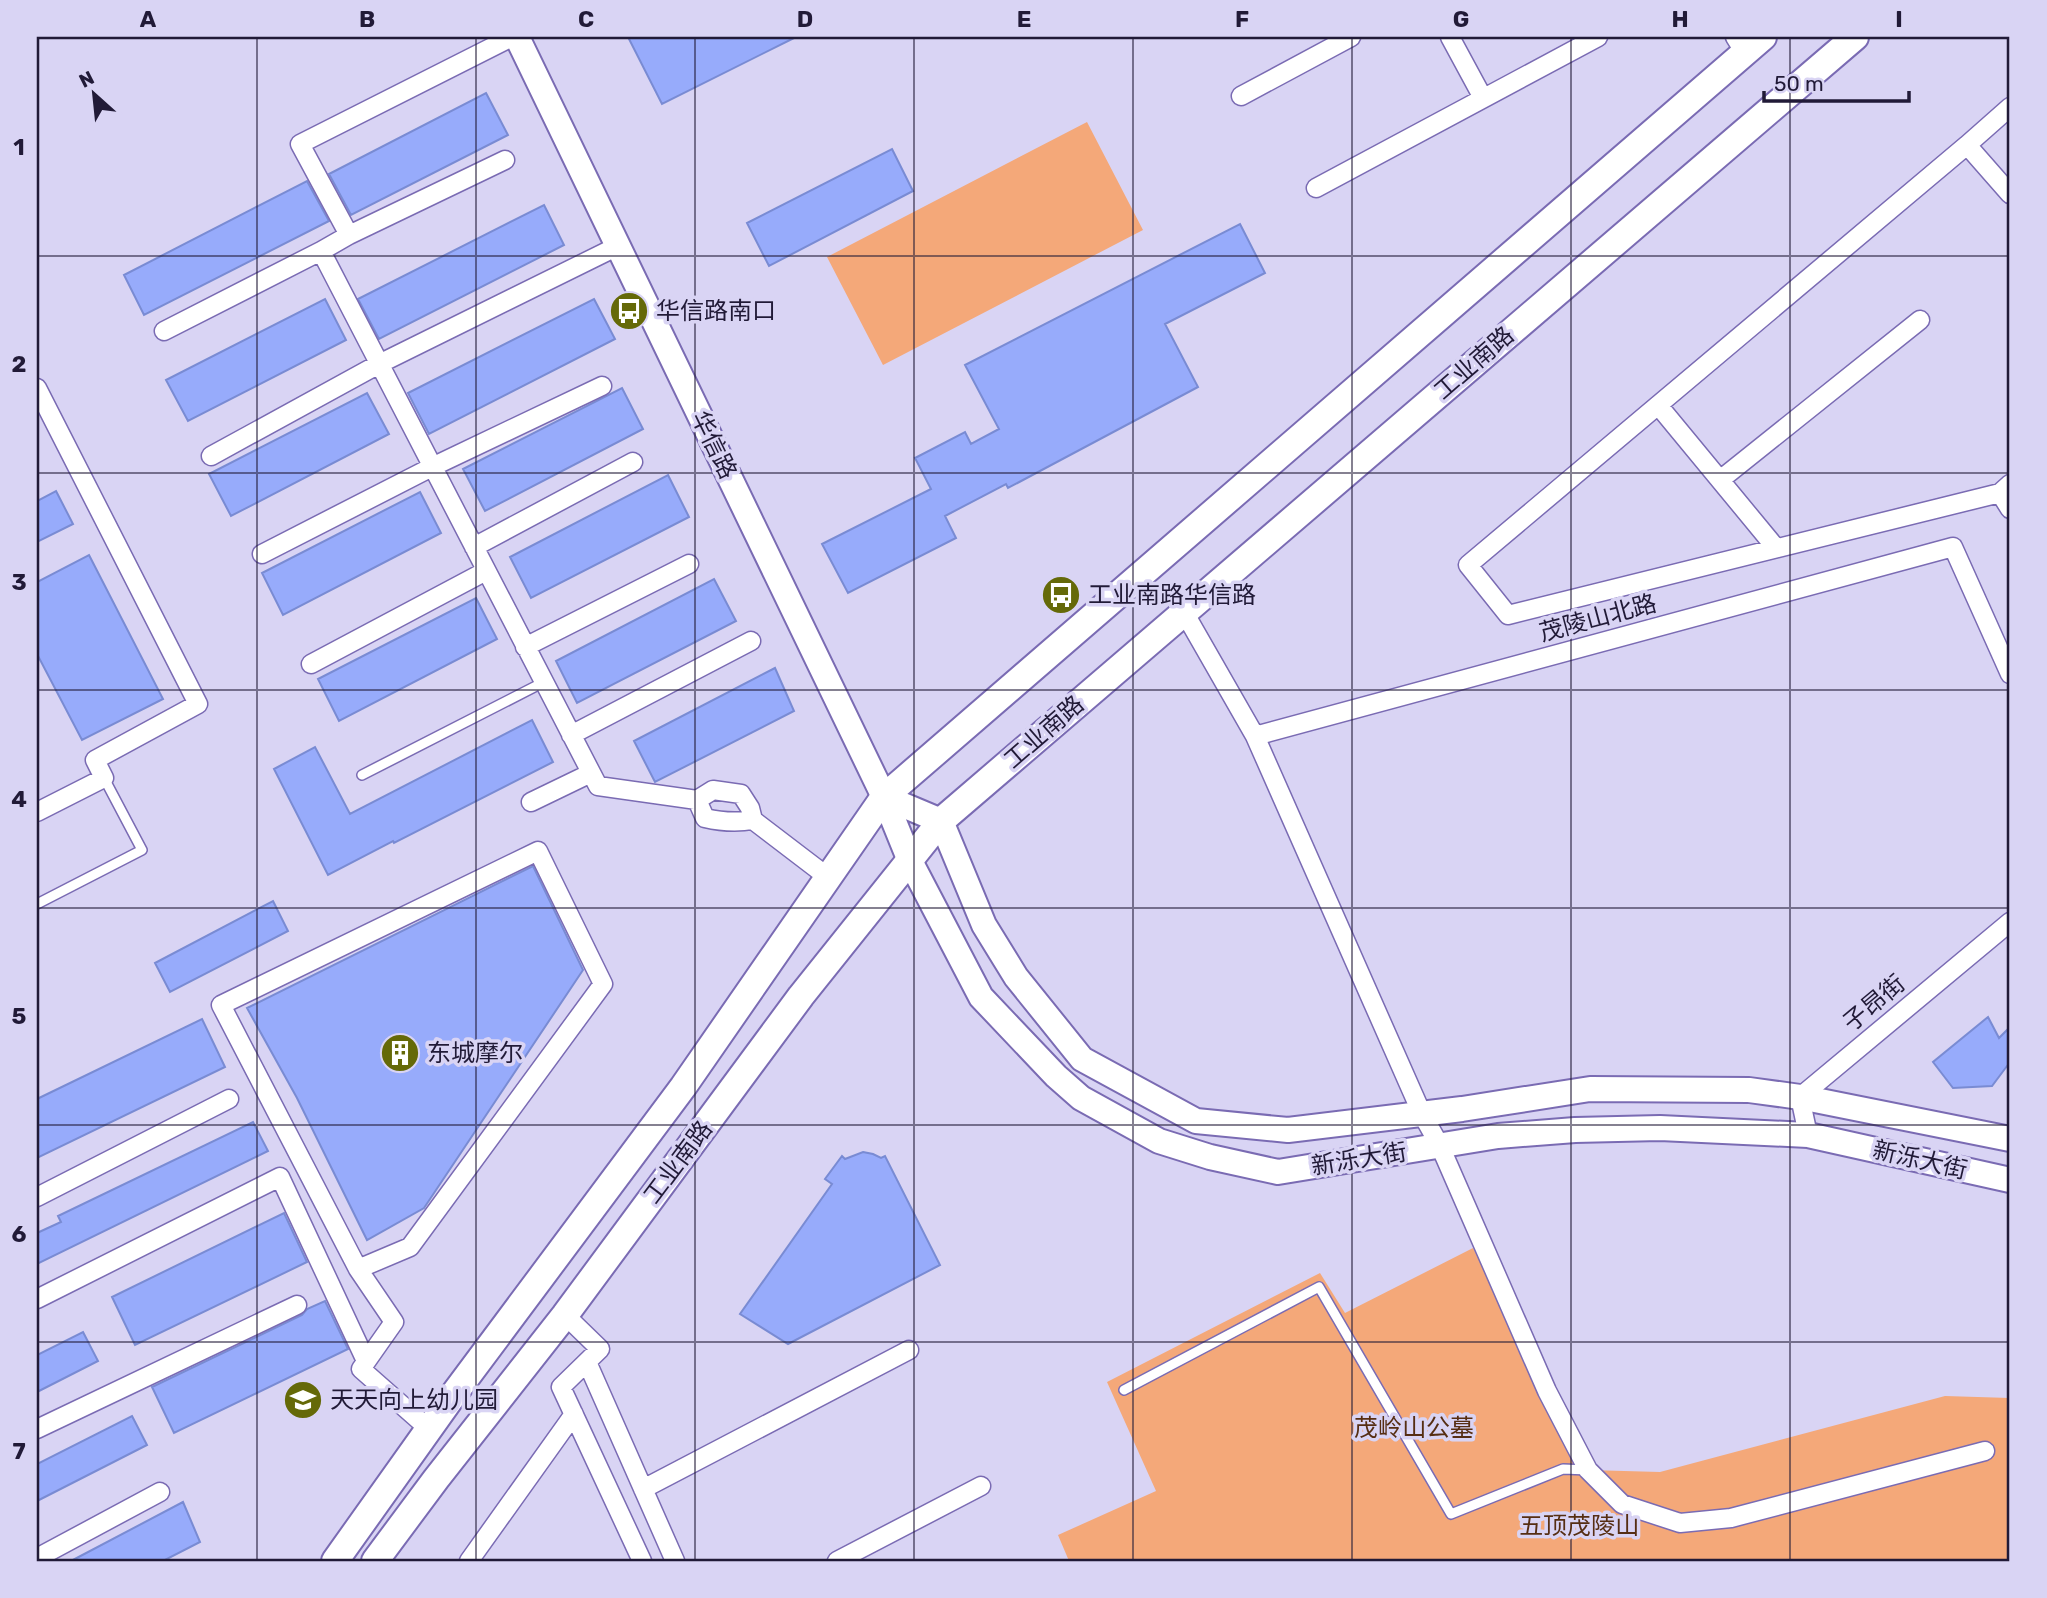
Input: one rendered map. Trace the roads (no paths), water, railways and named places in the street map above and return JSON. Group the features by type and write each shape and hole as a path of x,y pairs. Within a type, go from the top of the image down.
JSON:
{"main road":[{"name":"华信路","path":"515,37 884,797"},
{"name":"工业南路","path":"375,1561 565,1315 801,996 941,821 1855,37"},
{"name":"工业南路","path":"335,1561 429,1429 683,1087 884,797 1748,42"},
{"path":"884,797 941,821"},
{"name":"新泺大街","path":"884,797 910,861 981,997 1056,1076 1081,1098 1159,1141 1209,1157 1278,1172 1498,1136 1575,1130 1660,1128 1808,1135 2010,1180"},
{"name":"新泺大街","path":"941,821 984,925 1016,977 1082,1059 1196,1121 1288,1130 1422,1114 1590,1089 1749,1090 1800,1097 2010,1139"}],"street":[{"path":"349,235 300,144 515,37"},
{"path":"1241,96 1352,37"},
{"path":"1450,37 1483,98"},
{"path":"1316,188 1598,37"},
{"path":"2010,107 1468,565 1508,615 2005,489 2010,509"},
{"path":"1967,145 2010,194"},
{"path":"164,331 349,235 505,160"},
{"path":"211,456 379,364 618,246"},
{"path":"321,251 598,786 697,800 713,790 741,794 750,808 753,820 829,877"},
{"path":"1720,480 1920,320"},
{"path":"262,554 432,467 602,386"},
{"path":"37,388 198,704 95,760 104,778 37,812"},
{"path":"1658,405 1776,548"},
{"path":"474,547 633,463"},
{"name":"茂陵山北路","path":"1255,736 1953,547 2010,674"},
{"path":"525,647 689,564"},
{"path":"311,664 486,571"},
{"path":"1184,612 1255,736 1547,1391 1588,1470 1622,1504 1680,1523 1731,1518 1985,1451"},
{"path":"571,735 751,641"},
{"path":"531,802 591,772"},
{"path":"697,800 705,818 738,823 753,820"},
{"path":"358,1269 410,1247 603,984 538,851 221,1005 358,1269 394,1322 361,1369 429,1429"},
{"name":"子昂街","path":"1800,1097 2010,922"},
{"path":"1800,1097 1808,1135"},
{"path":"37,1197 229,1099"},
{"path":"37,1298 280,1177 366,1361"},
{"path":"37,1429 297,1305"},
{"path":"565,1315 600,1349 561,1387 642,1561"},
{"path":"643,1489 909,1350"},
{"path":"587,1362 675,1561"},
{"path":"469,1561 574,1414"},
{"path":"848,1559 981,1486"},
{"path":"37,1558 160,1492"}],"lane":[{"path":"362,775 544,682"},
{"path":"37,904 142,850 104,778"},
{"path":"1124,1390 1319,1287 1451,1514 1563,1469 1588,1470"}],"place":[{"name":"华信路南口","path":"629,311"},
{"name":"工业南路华信路","path":"1061,595"},
{"name":"东城摩尔","path":"400,1053"},
{"name":"天天向上幼儿园","path":"303,1400"}],"park label":[{"name":"茂岭山公墓","path":"1414,1428"},
{"name":"五顶茂陵山","path":"1579,1526"}]}
